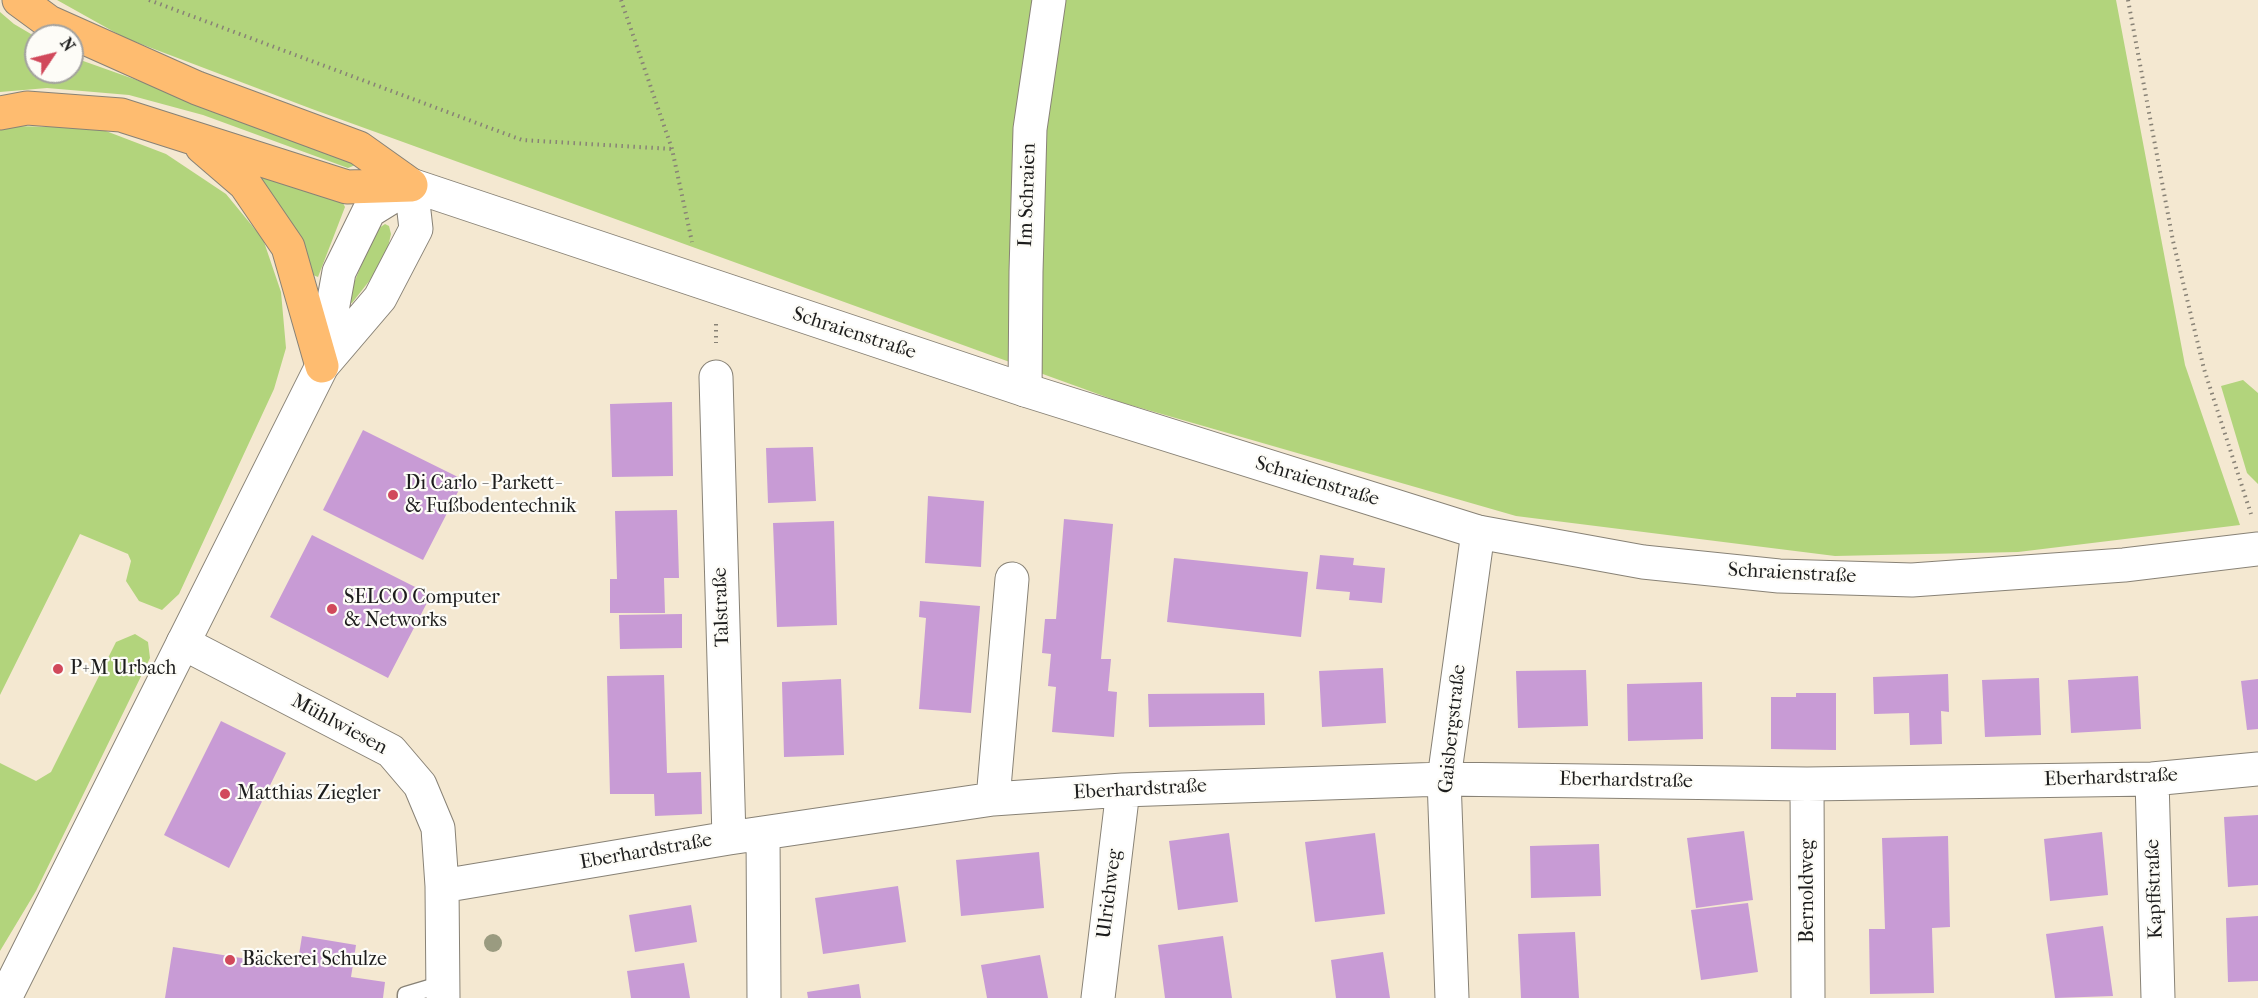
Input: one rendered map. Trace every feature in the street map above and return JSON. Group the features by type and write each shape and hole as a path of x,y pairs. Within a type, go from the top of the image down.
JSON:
{"highway":[{"path":"19,0 49,22 197,88 359,148 411,185"},
{"path":"0,113 27,108 121,115 347,186 411,185"},
{"path":"189,136 245,184 288,247 322,366"}],"street":[{"name":"Im Schraien","path":"1025,390 1030,129 1049,0"},
{"name":"Schraienstraße","path":"411,185 700,284 1025,390 1478,532 1643,562 1779,576 1912,580 2124,565 2256,535"},
{"path":"5,998 322,366 380,298 416,229 411,185 369,211 339,272 322,366"},
{"name":"Talstraße","path":"716,377 729,838"},
{"name":"Gaisbergstraße","path":"1452,998 1444,779 1478,532"},
{"path":"993,799 1012,579"},
{"name":"Mühlwiesen","path":"183,643 391,751 420,785 438,828 442,886 443,991"},
{"name":"Eberhardstraße","path":"442,886 729,838 993,799 1123,790 1444,779 1807,784 2152,779 2258,769"},
{"name":"Kapffstraße","path":"2152,779 2158,998"},
{"name":"Bernoldweg","path":"1807,784 1808,998"},
{"name":"Ulrichweg","path":"1098,998 1123,790"},
{"path":"763,833 764,998"},
{"path":"0,978 31,948"}],"lane":[{"path":"406,998 406,994 443,991"}],"path":[{"path":"149,0 522,140 672,149"},
{"path":"621,0 672,149 700,284 691,317 716,323 716,377"},
{"path":"2128,0 2173,241 2204,369 2256,535"}],"green space":[{"path":"57,0 2116,0 2185,365 2240,525 2018,552 1835,556 1516,516 1120,402 312,109 125,38"},
{"path":"0,12 24,30 24,84 84,84 84,61 353,157 358,164 348,168 203,115 129,95 47,88 0,92"},
{"path":"12,126 98,128 166,154 226,194 263,239 281,292 286,348 274,389 179,594 162,610 139,601 126,581 131,561 128,554 80,534 0,695 0,128"},
{"path":"262,175 341,199 345,207 318,277 313,275 303,241 260,181"},
{"path":"385,224 389,226 391,234 387,251 377,271 352,303 346,302 376,230"},
{"path":"2243,380 2258,393 2258,484 2247,473 2221,386"},
{"path":"135,634 148,642 150,658 36,891 0,951 0,763 36,781 51,772 116,642"}],"building":[{"path":"672,402 673,476 612,477 610,404"},
{"name":"Di Carlo - Parkett- & Fußbodentechnik","path":"363,430 464,480 423,560 323,510"},
{"path":"813,447 816,501 768,503 766,448"},
{"path":"928,496 984,501 981,567 925,563"},
{"path":"677,510 679,578 664,578 665,613 610,613 610,579 617,579 615,511"},
{"path":"1064,519 1113,524 1101,659 1111,659 1108,691 1117,692 1114,737 1052,732 1056,687 1048,686 1051,654 1042,653 1045,619 1056,619"},
{"path":"834,521 837,625 777,627 773,523"},
{"path":"312,535 431,595 388,678 270,617"},
{"path":"1320,555 1354,558 1353,565 1385,568 1382,603 1349,600 1350,592 1316,589"},
{"path":"1174,558 1308,572 1301,637 1167,622"},
{"path":"920,601 980,606 971,713 919,709 926,618 919,617"},
{"path":"682,614 682,648 620,649 619,615"},
{"path":"1383,668 1386,723 1322,727 1319,671"},
{"path":"1586,670 1588,726 1518,728 1516,671"},
{"path":"1948,674 1949,712 1941,711 1942,744 1910,745 1909,713 1874,714 1873,677"},
{"path":"664,675 667,773 701,772 702,814 655,816 654,794 610,794 607,676"},
{"path":"2138,676 2141,729 2071,733 2068,680"},
{"path":"2039,678 2041,735 1985,737 1982,680"},
{"path":"841,679 844,755 784,757 782,682"},
{"path":"2258,679 2258,729 2247,730 2241,681"},
{"path":"1702,682 1703,739 1628,741 1627,684"},
{"path":"1264,693 1265,725 1149,727 1148,694"},
{"path":"1796,693 1836,693 1836,750 1771,749 1771,697 1796,697"},
{"name":"Matthias Ziegler","path":"221,721 286,753 229,868 164,835"},
{"path":"2258,815 2258,885 2228,887 2224,817"},
{"path":"1744,831 1753,900 1696,908 1687,838"},
{"path":"2102,832 2108,895 2050,901 2044,839"},
{"path":"1229,833 1238,902 1178,910 1169,841"},
{"path":"1375,833 1385,914 1315,922 1305,842"},
{"path":"1948,836 1950,927 1932,928 1934,993 1870,994 1869,929 1885,929 1882,838"},
{"path":"1599,844 1601,896 1531,898 1530,846"},
{"path":"1039,852 1044,908 961,916 956,860"},
{"path":"898,886 906,942 823,954 815,898"},
{"path":"1748,903 1758,972 1701,980 1691,910"},
{"path":"691,905 697,942 635,952 629,915"},
{"path":"2258,916 2258,981 2228,982 2226,918"},
{"path":"2103,926 2113,996 2055,998 2046,934"},
{"path":"1575,932 1579,998 1521,998 1518,934"},
{"name":"Bäckerei Schulze","path":"302,936 356,945 351,977 385,982 383,998 165,998 173,947 297,967"},
{"path":"1223,936 1232,998 1165,998 1158,945"},
{"path":"1383,952 1390,998 1336,998 1331,960"},
{"path":"1040,955 1048,998 987,998 981,965"},
{"path":"684,963 690,998 631,998 627,971"},
{"path":"859,984 861,998 808,998 807,992"}],"place":[{"name":"Di Carlo - Parkett- & Fußbodentechnik","path":"393,495"},
{"name":"SELCO Computer & Networks","path":"332,609"},
{"name":"P+M Urbach","path":"58,669"},
{"name":"Matthias Ziegler","path":"225,794"},
{"name":"Bäckerei Schulze","path":"230,960"}]}
